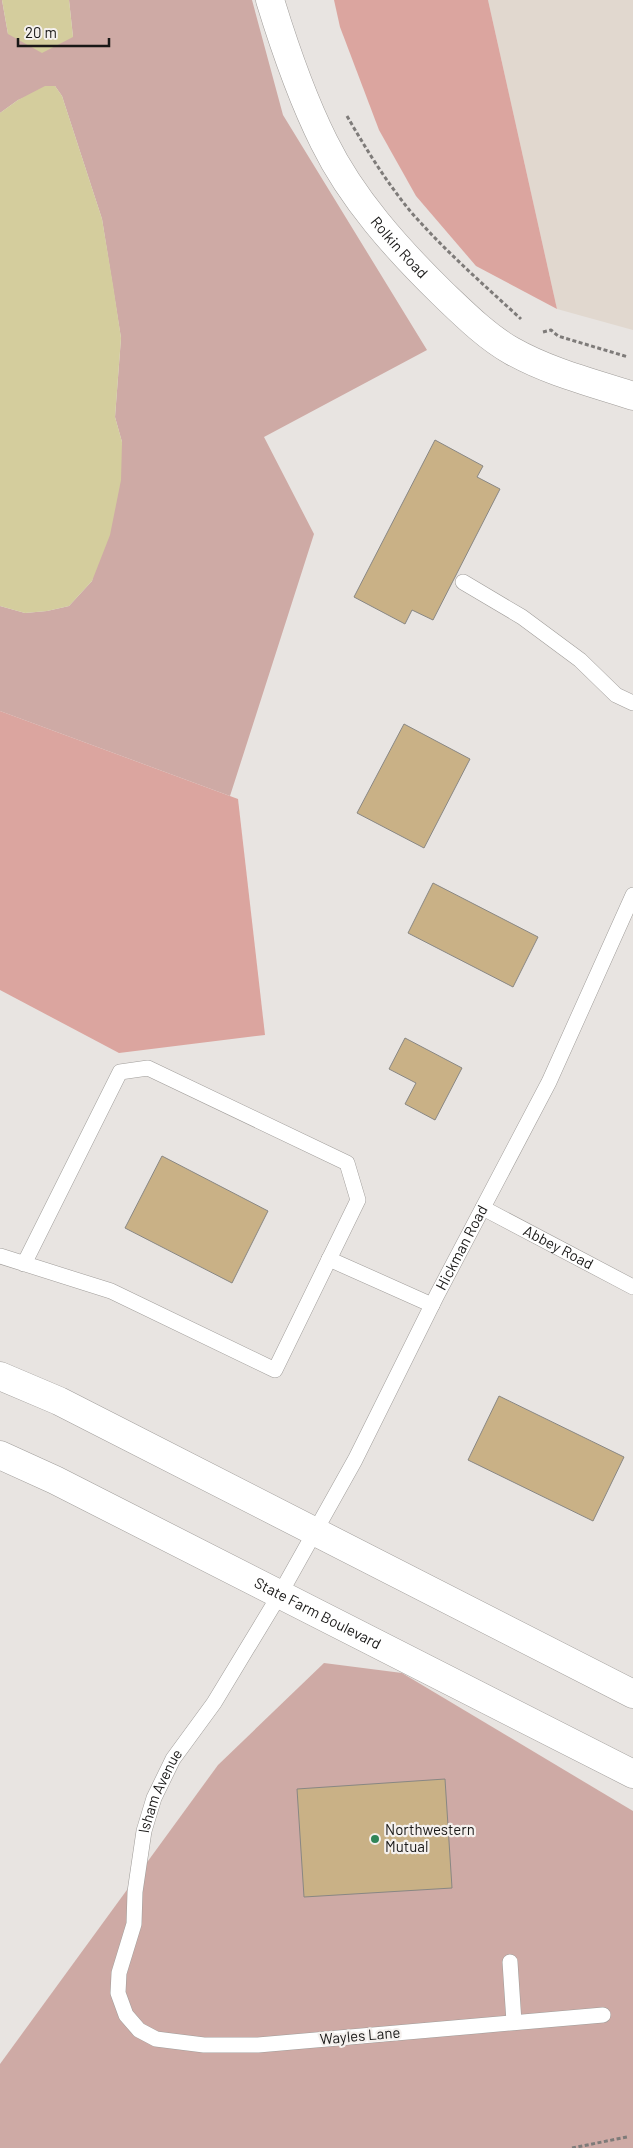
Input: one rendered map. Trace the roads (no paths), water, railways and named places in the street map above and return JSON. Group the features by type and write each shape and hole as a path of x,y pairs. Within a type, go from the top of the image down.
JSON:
{"street":[{"name":"Rolkin Road","path":"270,0 288,57 324,144 365,206 426,277 486,332 511,351 529,360 633,396"},
{"path":"0,1376 59,1401 633,1694"},
{"name":"State Farm Boulevard","path":"0,1455 54,1480 633,1774"}],"lane":[{"path":"463,582 522,617 580,660 616,695 633,703"},
{"name":"Hickman Road","path":"280,1594 355,1460 432,1305 549,1082 633,894"},
{"path":"0,1256 24,1264 111,1291 275,1370 358,1200 347,1163 148,1068 120,1072 24,1264"},
{"name":"Abbey Road","path":"483,1208 633,1287"},
{"path":"330,1259 432,1305"},
{"name":"Isham Avenue","path":"126,2015 118,1993 119,1973 134,1924 135,1892 144,1831 154,1798 173,1759 214,1703 280,1594"},
{"path":"510,1962 514,2022"},
{"name":"Wayles Lane","path":"126,2015 139,2030 156,2039 204,2045 258,2045 603,2014"}],"place":[{"name":"Northwestern Mutual","path":"375,1839"}]}
